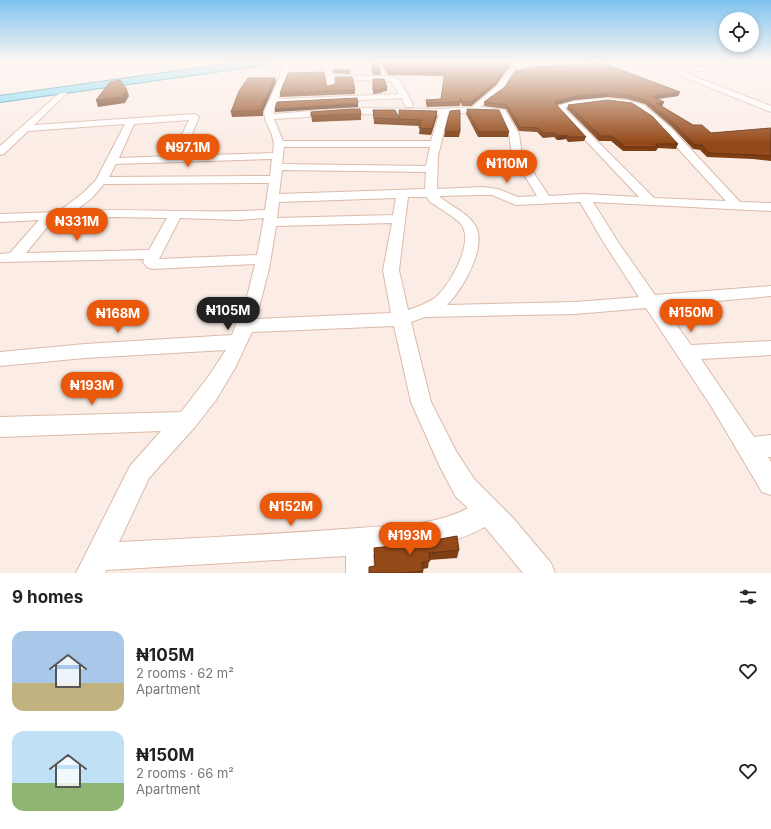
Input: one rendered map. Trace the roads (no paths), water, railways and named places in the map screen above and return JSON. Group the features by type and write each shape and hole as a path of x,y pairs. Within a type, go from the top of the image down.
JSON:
{"main road":[{"path":"0,95 46,89"},
{"path":"0,99 80,89"}],"street":[{"path":"94,565 140,472 160,446 186,421 219,377 242,334 255,301 272,211 277,161 270,110 279,89"},
{"path":"331,89 333,98"},
{"path":"400,89 413,111"},
{"path":"473,109 475,109 480,101 490,96 499,89"},
{"path":"719,89 771,109"},
{"path":"0,152 64,91"},
{"path":"270,110 333,98 404,96"},
{"path":"649,200 558,108 578,104 618,101 627,102 640,107 679,140 716,180 736,205"},
{"path":"270,110 442,112 473,109 502,112 514,134 517,155 545,200"},
{"path":"425,312 442,301 455,282 467,260 472,234 468,225 433,198 431,192 432,169 436,144 444,113 442,112"},
{"path":"26,128 195,117 176,159"},
{"path":"7,258 56,214 87,196 100,182 113,161 131,121"},
{"path":"0,141 12,140"},
{"path":"100,182 436,144"},
{"path":"113,161 176,159 277,161 432,169"},
{"path":"0,218 56,214 176,214 239,216 403,193 489,191 516,201 584,198 771,207"},
{"path":"403,193 391,270 400,318 421,402 448,459 465,488 504,526 540,573"},
{"path":"584,198 611,243 686,353 760,447 771,483"},
{"path":"272,211 399,219"},
{"path":"176,214 150,262 156,265 264,259"},
{"path":"7,258 154,254"},
{"path":"0,359 400,318 425,312 576,308 771,291"},
{"path":"686,353 771,348"},
{"path":"0,427 186,421"},
{"path":"94,565 438,533 459,527 488,511"},
{"path":"359,541 360,573"}]}
